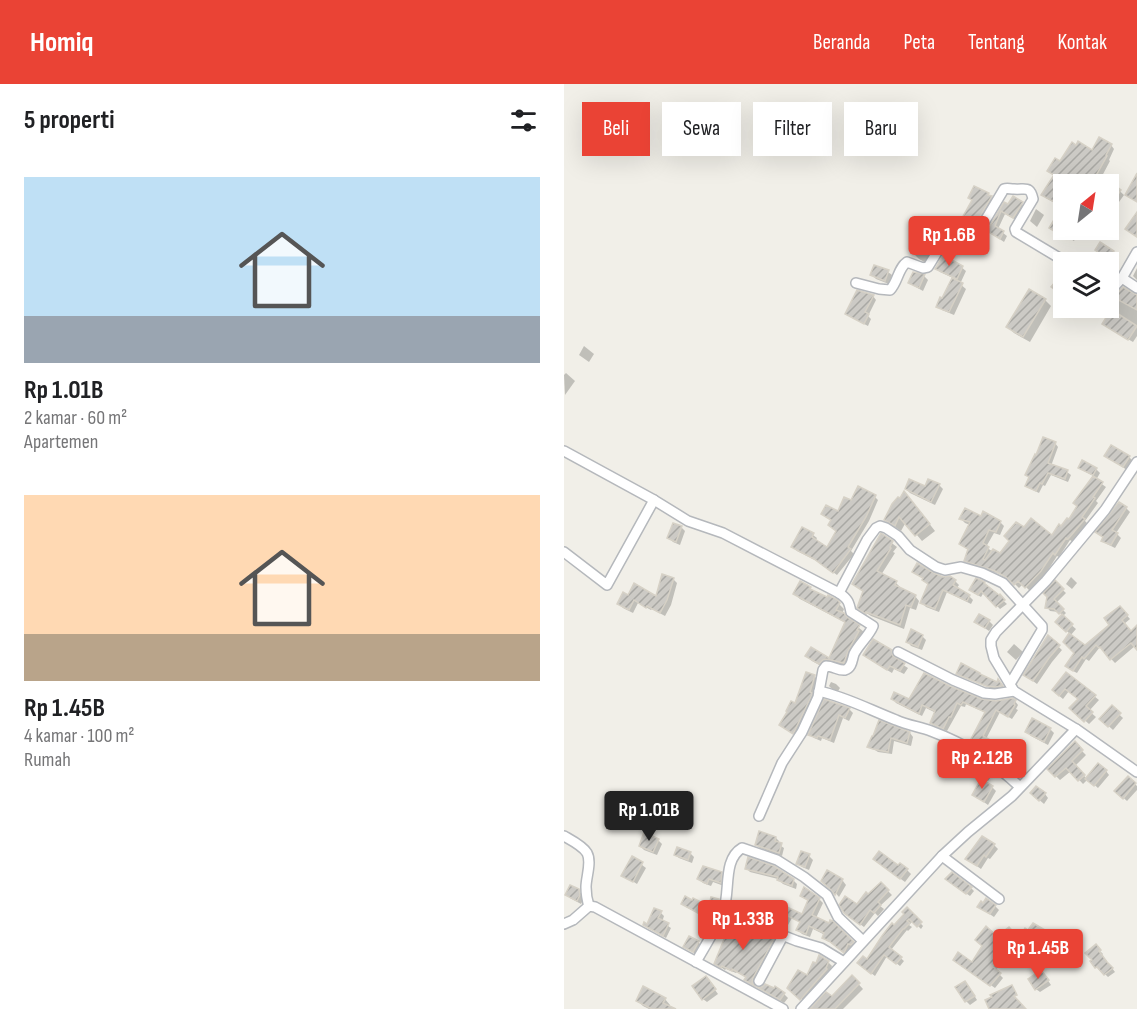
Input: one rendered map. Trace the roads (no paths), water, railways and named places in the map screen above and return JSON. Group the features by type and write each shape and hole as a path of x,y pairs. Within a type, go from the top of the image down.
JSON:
{"street":[{"path":"856,283 890,290 895,285 903,264 907,262 923,268 928,267 942,244 948,242 966,248 970,246 1006,188 1029,190 1033,199 1015,229 1053,254"},
{"path":"1119,282 1137,252"},
{"path":"1122,278 1137,288"},
{"path":"564,451 688,521 723,533 839,593 849,601 851,612 871,624 872,628 854,654 848,669 842,670 826,666 823,670 818,697 802,732 782,763 759,816"},
{"path":"1137,462 1105,510 1046,581 991,640 994,658 1012,687 1137,772"},
{"path":"564,552 607,585 654,500"},
{"path":"839,593 867,540 880,526 898,536 910,550 936,567 945,570 961,567 982,573 1003,583 1042,626 1012,687 995,694 984,693 953,680 898,652"},
{"path":"819,691 835,694 899,722 928,730 960,743 999,767 1020,787"},
{"path":"801,1009 942,856 1012,796 1076,729"},
{"path":"564,836 588,854 585,885 589,906"},
{"path":"696,962 723,912 728,894 728,868 735,853 742,848 777,860 804,877 827,896 838,917 863,941"},
{"path":"942,856 999,899"},
{"path":"564,924 573,920 589,906"},
{"path":"589,906 595,907 696,962 756,988 783,1009"},
{"path":"723,912 783,936 821,948 844,962"},
{"path":"756,988 783,936"}]}
